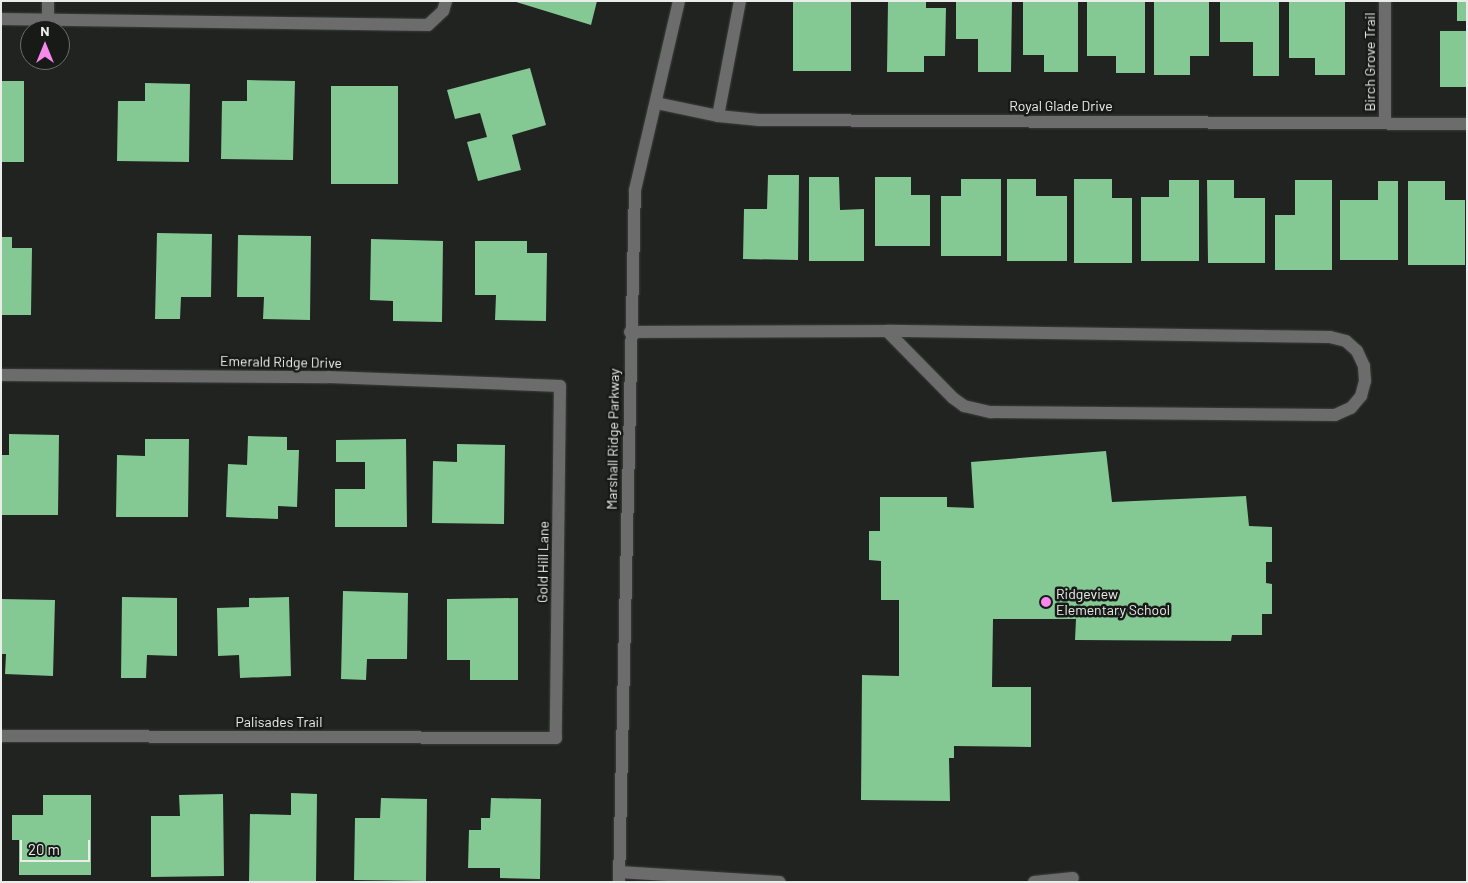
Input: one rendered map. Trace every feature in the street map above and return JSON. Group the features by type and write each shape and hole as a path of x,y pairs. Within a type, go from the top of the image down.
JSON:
{"street":[{"path":"48,1 48,19"},
{"path":"1,19 428,25 443,11 446,1"},
{"name":"Marshall Ridge Parkway","path":"619,877 630,332 635,190 679,1"},
{"path":"718,116 740,1"},
{"name":"Birch Grove Trail","path":"1385,1 1385,123"},
{"name":"Royal Glade Drive","path":"656,103 718,116 759,120 1467,124"},
{"path":"630,332 887,331 1330,337 1346,341 1358,352 1364,366 1365,381 1356,402 1335,416 977,410 953,398 887,331"},
{"name":"Emerald Ridge Drive","path":"1,375 328,377 560,386"},
{"name":"Gold Hill Lane","path":"556,738 560,386"},
{"name":"Palisades Trail","path":"1,736 556,738"},
{"path":"619,877 780,882"},
{"path":"1034,882 1073,878"}],"building":[{"path":"513,1 597,1 591,25"},
{"path":"793,1 851,1 851,71 793,71"},
{"path":"888,1 926,1 926,8 946,8 945,56 924,56 924,72 887,72"},
{"path":"956,1 1012,1 1011,72 978,72 978,39 956,39"},
{"path":"1023,1 1078,1 1078,72 1044,72 1044,55 1023,55"},
{"path":"1087,1 1145,1 1145,73 1116,73 1116,56 1087,56"},
{"path":"1154,1 1209,1 1209,56 1190,56 1190,75 1154,75"},
{"path":"1220,1 1279,1 1279,76 1253,76 1253,42 1220,42"},
{"path":"1289,1 1345,1 1345,75 1315,75 1315,58 1289,58"},
{"path":"1457,1 1467,1 1467,21 1457,21"},
{"path":"1440,31 1467,31 1467,87 1440,87"},
{"path":"530,68 546,125 512,135 521,170 478,181 467,142 487,137 480,113 455,119 447,90"},
{"path":"247,80 295,81 293,160 221,159 222,101 247,101"},
{"path":"1,81 24,81 24,162 1,162"},
{"path":"145,83 190,84 189,162 117,161 118,101 145,101"},
{"path":"331,86 398,86 398,184 331,184"},
{"path":"768,175 799,175 798,260 743,259 744,209 767,209"},
{"path":"809,177 839,177 840,210 864,209 864,261 809,261"},
{"path":"875,177 911,177 911,195 930,195 930,246 875,246"},
{"path":"961,179 1001,179 1001,256 941,256 941,196 961,196"},
{"path":"1007,179 1036,179 1036,196 1067,196 1067,261 1007,261"},
{"path":"1074,179 1112,179 1112,198 1132,198 1132,263 1074,263"},
{"path":"1169,180 1199,180 1199,261 1141,261 1141,197 1169,197"},
{"path":"1207,180 1234,180 1234,198 1265,198 1265,263 1208,263"},
{"path":"1295,180 1332,180 1332,270 1275,270 1275,215 1295,215"},
{"path":"1378,181 1398,181 1398,260 1340,260 1340,200 1378,200"},
{"path":"1408,181 1445,181 1445,200 1465,200 1465,265 1408,265"},
{"path":"157,233 212,234 211,297 181,297 180,319 155,319"},
{"path":"238,235 311,236 310,320 263,319 264,297 237,297"},
{"path":"1,237 12,237 12,248 32,248 31,315 1,315"},
{"path":"371,239 443,241 442,322 393,321 393,301 370,300"},
{"path":"475,241 527,241 527,253 547,253 546,321 495,320 496,295 475,295"},
{"path":"9,434 59,435 58,515 1,515 1,455 9,455"},
{"path":"248,436 287,437 287,450 299,450 297,507 278,506 278,519 226,517 228,464 247,465"},
{"path":"145,439 189,439 188,517 116,517 117,455 145,456"},
{"path":"406,439 407,527 335,527 335,489 365,489 365,462 336,462 336,440"},
{"path":"457,444 505,445 504,524 432,523 433,461 457,462"},
{"path":"1106,451 1112,502 1246,496 1249,526 1272,527 1272,562 1266,562 1266,583 1272,584 1272,614 1262,614 1262,635 1232,635 1231,641 1075,640 1076,619 993,619 992,687 1031,687 1031,747 954,746 954,758 949,758 950,801 861,800 862,675 899,676 899,600 881,600 881,561 869,560 869,531 880,531 880,497 947,497 947,507 974,508 971,462"},
{"path":"343,591 408,593 407,659 367,659 366,680 341,679"},
{"path":"122,597 177,598 177,656 147,655 146,678 121,678"},
{"path":"289,597 291,676 240,678 239,655 218,656 217,608 249,607 249,598"},
{"path":"518,598 518,680 470,680 470,660 447,660 447,599"},
{"path":"1,599 55,600 53,676 5,674 6,654 1,654"},
{"path":"291,793 317,794 316,882 249,881 250,814 291,815"},
{"path":"223,794 224,876 151,877 151,816 180,816 179,795"},
{"path":"43,795 91,795 91,875 19,875 19,840 12,840 12,815 43,815"},
{"path":"381,798 427,799 426,881 354,880 355,818 380,818"},
{"path":"491,798 541,799 540,879 500,878 500,868 468,868 469,830 481,830 481,818 490,818"}],"place":[{"name":"Ridgeview Elementary School","path":"1046,602"}]}
